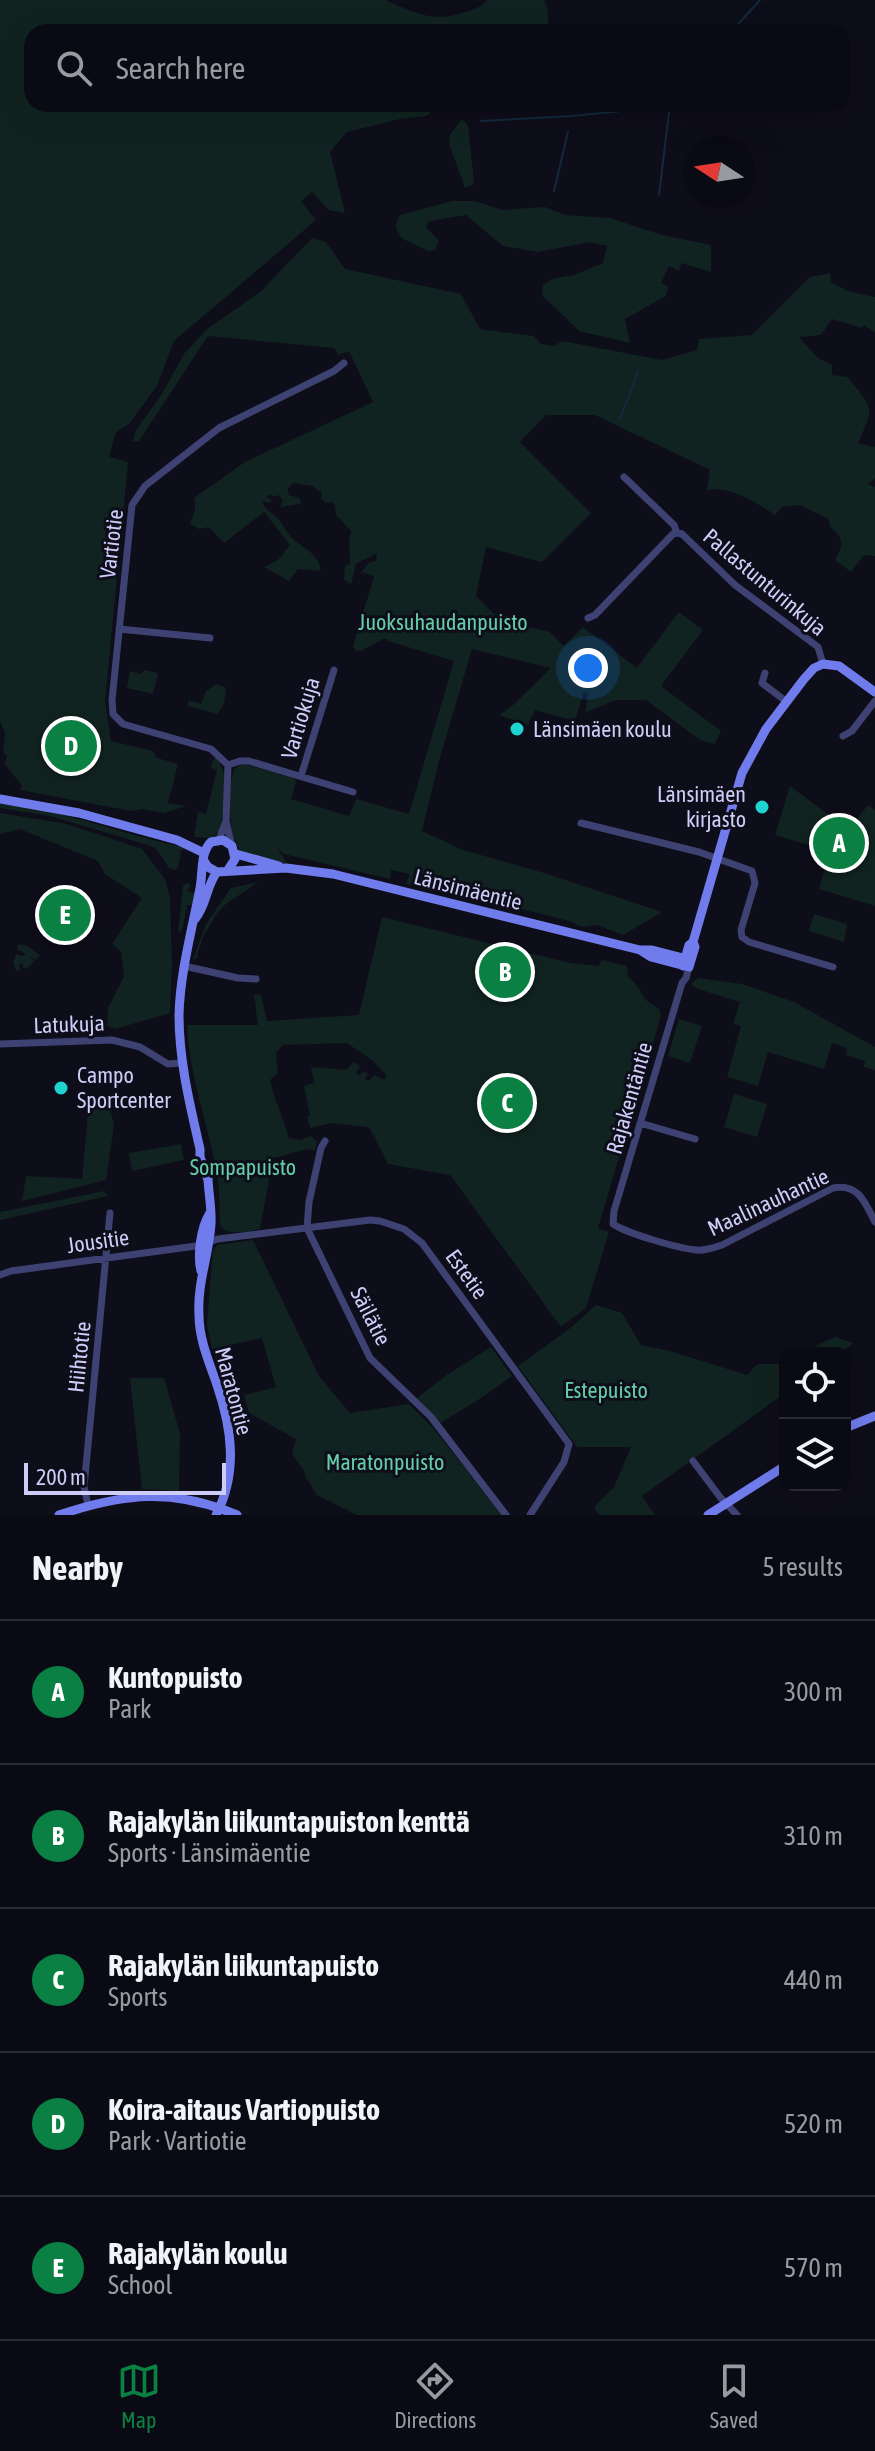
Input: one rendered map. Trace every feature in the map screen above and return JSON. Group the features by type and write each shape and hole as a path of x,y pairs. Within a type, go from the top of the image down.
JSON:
{"main road":[{"path":"687,963 695,947 693,942 747,761 766,729 810,672 823,664 839,666 875,692"},
{"path":"0,799 79,813 177,840 204,857 211,869 222,871 234,863 234,850 215,841 177,840"},
{"path":"204,857 215,841"},
{"name":"Länsimäentie","path":"234,850 286,868"},
{"name":"Maratontie","path":"204,857 184,966 179,1014 182,1063 208,1180 210,1213 205,1221 205,1243 199,1263 201,1335 227,1415 231,1441 227,1492 217,1512"},
{"name":"Länsimäentie","path":"222,871 286,868 333,874 640,950 651,957 687,963"},
{"name":"Maratontie","path":"195,919 201,913 210,881 222,871"},
{"path":"851,1426 875,1416"},
{"path":"708,1515 779,1470"},
{"path":"59,1515 88,1505 154,1495 183,1498 217,1512 237,1515"}],"street":[{"name":"Vartiotie","path":"228,765 211,749 123,724 114,717 112,700 132,505 138,494 153,480 225,425 334,371 344,363"},
{"name":"Pallastunturinkuja","path":"624,477 674,525 677,533 684,536 735,585 818,647 823,664"},
{"path":"588,618 595,615 677,533"},
{"path":"119,629 210,638"},
{"name":"Vartiokuja","path":"301,776 334,670"},
{"path":"765,673 762,683 787,702"},
{"path":"843,736 852,731 875,701"},
{"path":"234,850 226,821 228,765 245,760 353,792"},
{"path":"215,841 226,821"},
{"path":"581,823 749,869 755,875 755,883 741,930 745,940 833,967"},
{"name":"Rajakentäntie","path":"613,1224 614,1211 687,963"},
{"path":"184,966 256,979"},
{"name":"Latukuja","path":"0,1044 112,1040 140,1047 168,1064 182,1063"},
{"path":"640,1123 695,1139"},
{"path":"307,1228 309,1202 325,1141"},
{"name":"Maalinauhantie","path":"613,1224 685,1248 709,1249 731,1241 833,1188 845,1186 853,1188 860,1195 875,1222"},
{"name":"Hiihtotie","path":"88,1505 84,1487 110,1213"},
{"name":"Estetie","path":"205,1243 354,1221 380,1221 404,1229 422,1243 569,1444 564,1462 530,1515"},
{"name":"Säilätie","path":"307,1228 370,1358 431,1417 506,1515"},
{"name":"Jousitie","path":"0,1275 205,1243"},
{"path":"693,1461 737,1515"}],"green space":[{"path":"0,0 385,0 424,15 443,17 474,9 487,0 544,0 548,24 24,24 24,112 431,112 427,116 347,132 330,152 345,213 328,210 312,192 301,201 316,220 174,341 157,386 129,424 116,432 109,457 128,462 105,702 111,741 153,751 157,758 178,764 168,803 186,806 164,813 142,809 131,811 20,790 22,786 5,764 5,733 0,721"},
{"path":"462,119 468,125 474,181 473,185 465,188 449,144 450,135"},
{"path":"452,201 475,201 502,210 545,207 565,215 610,218 662,235 711,245 711,272 681,263 679,271 669,266 661,283 668,287 666,296 625,319 630,343 579,331 542,295 543,285 552,279 574,275 603,263 607,246 590,242 538,252 503,246 466,215 429,221 426,227 439,241 435,250 428,251 401,238 395,226 400,215"},
{"name":"Juoksuhaudanpuisto","path":"312,238 326,242 345,269 461,294 480,329 534,336 541,344 554,346 562,341 662,360 697,350 699,339 752,335 810,277 830,273 831,282 847,291 875,297 875,333 864,325 862,328 832,319 821,335 799,337 818,358 832,365 832,375 848,377 869,408 858,443 875,447 875,478 868,484 875,487 875,556 864,555 851,572 835,560 841,542 830,527 829,519 800,505 782,507 775,515 734,493 707,490 710,470 595,415 546,415 520,442 591,513 542,562 486,547 476,596 501,621 550,632 564,646 583,627 637,668 679,612 703,630 661,686 721,731 715,744 700,740 646,700 616,700 585,713 588,693 584,691 575,721 535,710 528,725 499,715 551,668 472,649 422,831 463,850 662,912 623,935 597,925 582,927 455,892 406,884 410,874 391,870 390,879 284,854 277,848 287,863 246,856 235,841 230,816 231,779 237,767 244,764 294,778 296,782 291,799 349,816 356,799 409,814 454,661 385,638 356,651 353,647 374,576 361,572 370,562 376,561 377,553 356,564 351,584 344,580 345,566 350,564 351,531 336,515 335,505 321,499 322,493 312,486 293,483 288,489 289,495 299,498 301,504 280,507 283,501 279,495 273,497 270,494 267,497 272,500 270,503 262,501 289,535 314,555 319,565 321,571 298,569 289,581 264,567 278,560 290,545 264,512 224,543 209,527 199,529 190,524 195,510 194,498 245,462 373,402 349,351 338,355 334,348 208,336 139,441 133,441 136,430 160,397 184,354 207,329 260,292"},
{"path":"144,670 158,673 153,694 127,688 130,671 141,674"},
{"path":"217,684 226,688 224,704 218,714 187,706 189,700 201,704 206,691"},
{"path":"215,757 225,782 220,831 212,838 194,837 198,812 206,814 217,770 210,767"},
{"path":"790,786 849,830 868,805 875,810 875,906 819,889 829,851 775,835"},
{"path":"0,804 47,811 184,847 183,851 179,850 178,868 169,868 151,846 50,816 0,808"},
{"path":"0,813 67,824 142,849 165,879 170,898 170,1013 115,1029 107,1026 108,1008 124,976 121,952 112,944 142,898 105,874 98,861 20,829 0,834"},
{"path":"258,882 217,913 203,937 196,959 193,959 206,924 231,888"},
{"path":"187,883 191,885 187,891 195,893 192,905 187,905 182,931 178,932 183,886"},
{"path":"814,914 847,924 844,942 809,931"},
{"name":"Sompapuisto","path":"382,917 571,963 598,966 602,960 627,966 628,977 646,1000 659,1009 661,1016 598,1228 609,1232 586,1308 561,1327 450,1175 388,1164 367,1127 333,1123 310,1128 304,1086 314,1083 311,1067 346,1070 354,1062 360,1066 356,1073 360,1075 363,1071 368,1074 365,1079 369,1081 374,1075 385,1080 386,1075 373,1061 347,1043 283,1045 276,1053 278,1073 270,1080 289,1138 301,1140 311,1136 317,1142 315,1151 307,1149 273,1158 260,1229 233,1232 220,1225 218,1181 192,1064 187,1025 258,1025 254,994 261,995 267,1021 359,1015"},
{"path":"18,944 40,955 36,960 30,956 34,961 29,967 24,969 19,964 21,970 16,971 13,963 16,954 26,954 17,949"},
{"path":"698,978 742,984 794,1002 875,1047 875,1070 864,1067 865,1061 846,1055 847,1048 832,1043 824,1069 768,1052 758,1086 727,1077 741,1026 733,1024 740,1002 698,989 691,984"},
{"path":"679,1019 702,1026 690,1063 668,1056"},
{"path":"734,1094 767,1104 757,1137 724,1127"},
{"path":"89,1102 110,1108 114,1125 106,1180 22,1201 26,1176 82,1179"},
{"path":"181,1144 184,1160 132,1171 129,1153"},
{"path":"104,1191 108,1196 0,1220 0,1212"},
{"name":"Maratonpuisto","path":"253,1240 319,1376 350,1413 409,1404 434,1429 502,1515 357,1515 317,1495 292,1454 296,1439 249,1413 244,1395 276,1387 262,1338 212,1349 207,1324 213,1250 218,1245"},
{"name":"Estepuisto","path":"596,1305 622,1313 641,1345 747,1375 757,1364 779,1363 779,1397 642,1496 655,1515 599,1515 594,1507 614,1487 631,1447 577,1447 518,1366"},
{"path":"835,1337 854,1343 848,1347 813,1347"},
{"path":"491,1347 512,1376 440,1423 416,1399"},
{"path":"130,1378 164,1378 180,1434 179,1491 142,1489"}],"waterway":[{"path":"738,24 760,0"},
{"path":"481,121 612,112"},
{"path":"659,195 669,112"},
{"path":"554,191 568,132"},
{"path":"620,419 638,372"}],"place":[{"name":"Länsimäen koulu","path":"517,729"},
{"name":"Koira-aitaus Vartiopuisto","path":"71,746"},
{"name":"Länsimäen kirjasto","path":"762,807"},
{"name":"Kuntopuisto","path":"839,843"},
{"name":"Rajakylän koulu","path":"65,915"},
{"name":"Rajakylän liikuntapuiston kenttä","path":"505,972"},
{"name":"Campo Sportcenter","path":"61,1088"},
{"name":"Rajakylän liikuntapuisto","path":"507,1103"}]}
